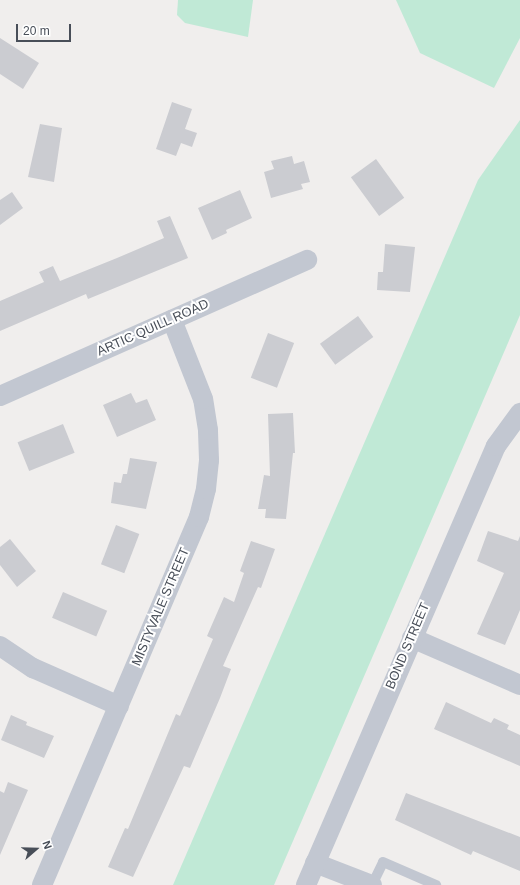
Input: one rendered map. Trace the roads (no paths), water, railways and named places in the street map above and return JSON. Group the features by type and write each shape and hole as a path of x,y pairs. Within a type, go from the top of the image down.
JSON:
{"street":[{"name":"ARTIC QUILL ROAD","path":"0,396 307,260"},
{"name":"MISTYVALE STREET","path":"42,885 199,518 206,489 209,460 208,430 203,399 172,320"},
{"name":"BOND STREET","path":"306,885 496,446 520,413"},
{"path":"412,638 520,685"},
{"path":"0,646 33,668 119,706"},
{"path":"315,863 372,885"}],"lane":[{"path":"372,885 383,862 436,885"}]}
